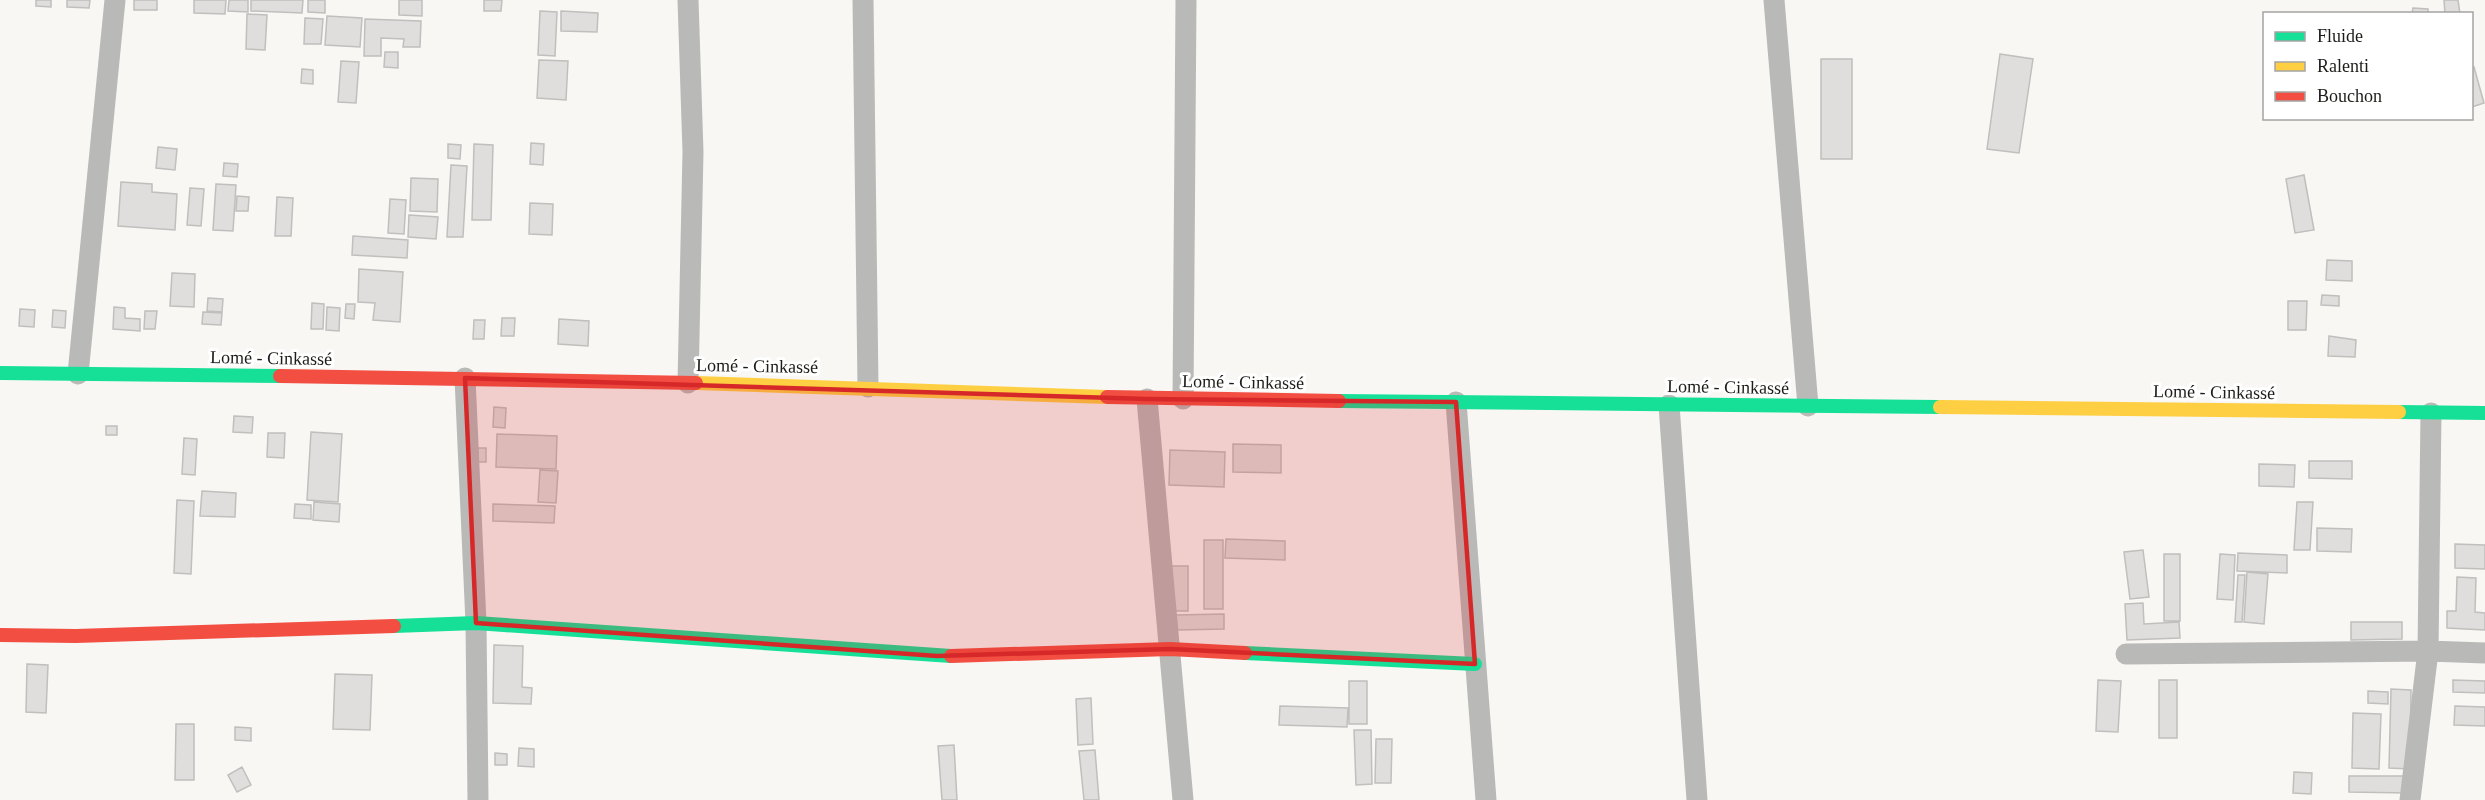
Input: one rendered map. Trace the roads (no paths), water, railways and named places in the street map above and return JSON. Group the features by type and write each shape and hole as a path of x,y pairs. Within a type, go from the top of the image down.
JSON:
{"main road":[{"name":"Lomé - Cinkassé","path":"0,373 465,378 868,387 1147,399 2485,413"},
{"path":"0,635 76,636 476,623 937,656 1170,649 1475,664"}],"street":[{"path":"78,374 115,0"},
{"path":"688,0 693,152 688,383"},
{"path":"863,0 868,387"},
{"path":"1184,399 1186,0"},
{"path":"1774,0 1808,406"},
{"path":"465,378 476,623 478,800"},
{"path":"1147,399 1183,800"},
{"path":"1456,402 1486,800"},
{"path":"1669,405 1697,800"},
{"path":"2410,800 2428,651 2431,413"},
{"path":"2126,654 2428,651 2485,653"}]}
